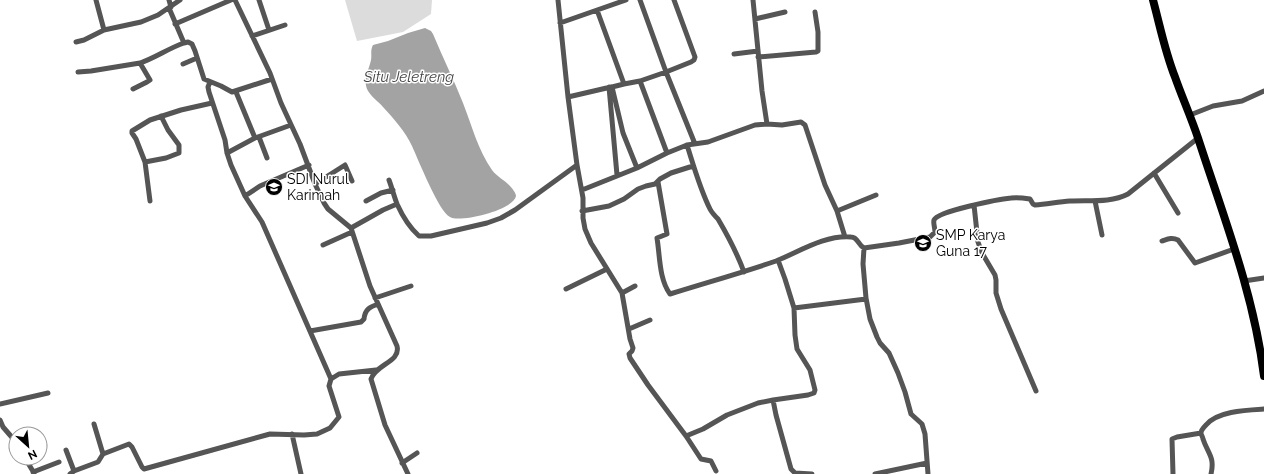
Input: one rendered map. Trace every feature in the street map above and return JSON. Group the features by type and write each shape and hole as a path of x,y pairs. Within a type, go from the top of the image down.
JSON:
{"main road":[{"path":"1153,0 1166,51 1198,138 1244,281 1256,328 1264,376"}],"street":[{"path":"96,0 104,30"},
{"path":"169,0 175,24 184,43"},
{"path":"76,42 84,40 104,30 142,22 158,15 180,0"},
{"path":"175,24 231,0"},
{"path":"235,0 272,78 281,103 309,165 315,184 328,209 352,230 370,286 388,324 398,350 396,357 376,370 371,379 385,425 408,474"},
{"path":"259,0 269,30"},
{"path":"558,0 568,97 583,198 582,211 585,229 591,243 622,293 633,348 629,354 630,358 701,459 711,461 716,471"},
{"path":"560,23 626,0"},
{"path":"640,0 666,72 695,144"},
{"path":"568,97 640,80 692,62 695,57 674,0"},
{"path":"753,0 762,91 767,124"},
{"path":"597,10 624,84"},
{"path":"755,19 786,12"},
{"path":"734,54 818,51 818,32 815,12"},
{"path":"252,36 285,25"},
{"path":"78,72 140,63 171,48 188,42 192,44 198,58 203,78 232,92 236,92 272,78"},
{"path":"183,64 198,58"},
{"path":"133,89 150,80 140,63"},
{"path":"640,80 667,153"},
{"path":"66,450 72,473 98,462 103,454 129,444 144,468 270,434 317,434 330,428 339,417 329,386 331,378 262,222 245,196 231,165 225,140 208,92 210,82"},
{"path":"611,87 623,134 637,168"},
{"path":"611,87 617,175"},
{"path":"1190,115 1213,106 1242,101 1264,91"},
{"path":"236,92 267,158"},
{"path":"150,202 145,162 132,130 161,116 212,103"},
{"path":"145,162 166,158 179,153 179,145 168,130 161,116"},
{"path":"582,190 637,168 687,145 708,142 755,125 782,125 799,122 805,125 825,185 837,211 845,237"},
{"path":"227,153 257,137 291,125"},
{"path":"658,182 667,234 657,238 663,276 667,290 670,294 744,272 778,260 825,240 854,237 860,246 864,248 899,243 930,236 934,234 934,221 936,218 958,209 974,205 1015,198 1030,199 1033,204 1035,204 1070,201 1095,201 1116,198 1125,195 1198,138"},
{"path":"687,145 706,201 729,239 744,272"},
{"path":"245,196 260,186 309,165"},
{"path":"315,184 345,165 352,181"},
{"path":"389,180 398,204 414,231 419,236 432,236 487,223 508,214 577,165"},
{"path":"582,211 609,206 646,186 655,184 671,173 693,166"},
{"path":"1154,173 1178,213"},
{"path":"366,201 381,193 393,190"},
{"path":"837,211 876,195"},
{"path":"1095,201 1102,235"},
{"path":"324,245 352,230 383,210 398,204"},
{"path":"974,205 978,242 982,253 995,275 996,293 999,302 1036,391"},
{"path":"1162,242 1174,238 1178,240 1195,262 1234,249"},
{"path":"864,248 863,264 866,299 874,329 880,343 889,353 905,392 911,414 922,424 925,434 928,474"},
{"path":"686,436 703,429 732,413 758,404 814,393 815,390 810,370 797,349 794,308 778,260"},
{"path":"566,288 607,269"},
{"path":"1244,281 1264,278"},
{"path":"375,298 411,286"},
{"path":"622,293 635,286"},
{"path":"794,308 866,299"},
{"path":"310,331 361,322 364,319 364,313 366,310 378,304"},
{"path":"629,329 650,320"},
{"path":"331,378 339,374 376,370"},
{"path":"0,404 48,393"},
{"path":"773,400 791,468 795,473 812,474"},
{"path":"1211,474 1213,465 1212,460 1201,433 1209,421 1218,416 1245,410 1264,409"},
{"path":"0,420 8,433"},
{"path":"94,424 103,454"},
{"path":"1173,474 1172,439 1201,433"},
{"path":"292,434 300,474"},
{"path":"402,463 417,453"},
{"path":"33,473 58,462"},
{"path":"875,474 927,463"}],"shaded area":[{"path":"345,0 432,0 431,14 403,32 357,41"}],"water":[{"name":"Situ Jeletreng","path":"425,28 433,34 460,94 479,146 487,162 494,172 513,189 516,196 513,201 506,206 486,214 475,217 456,218 450,217 445,213 435,196 406,135 367,89 366,78 373,45"}],"place":[{"name":"SDI Nurul Karimah","path":"274,187"},
{"name":"SMP Karya Guna 17","path":"923,243"}]}
